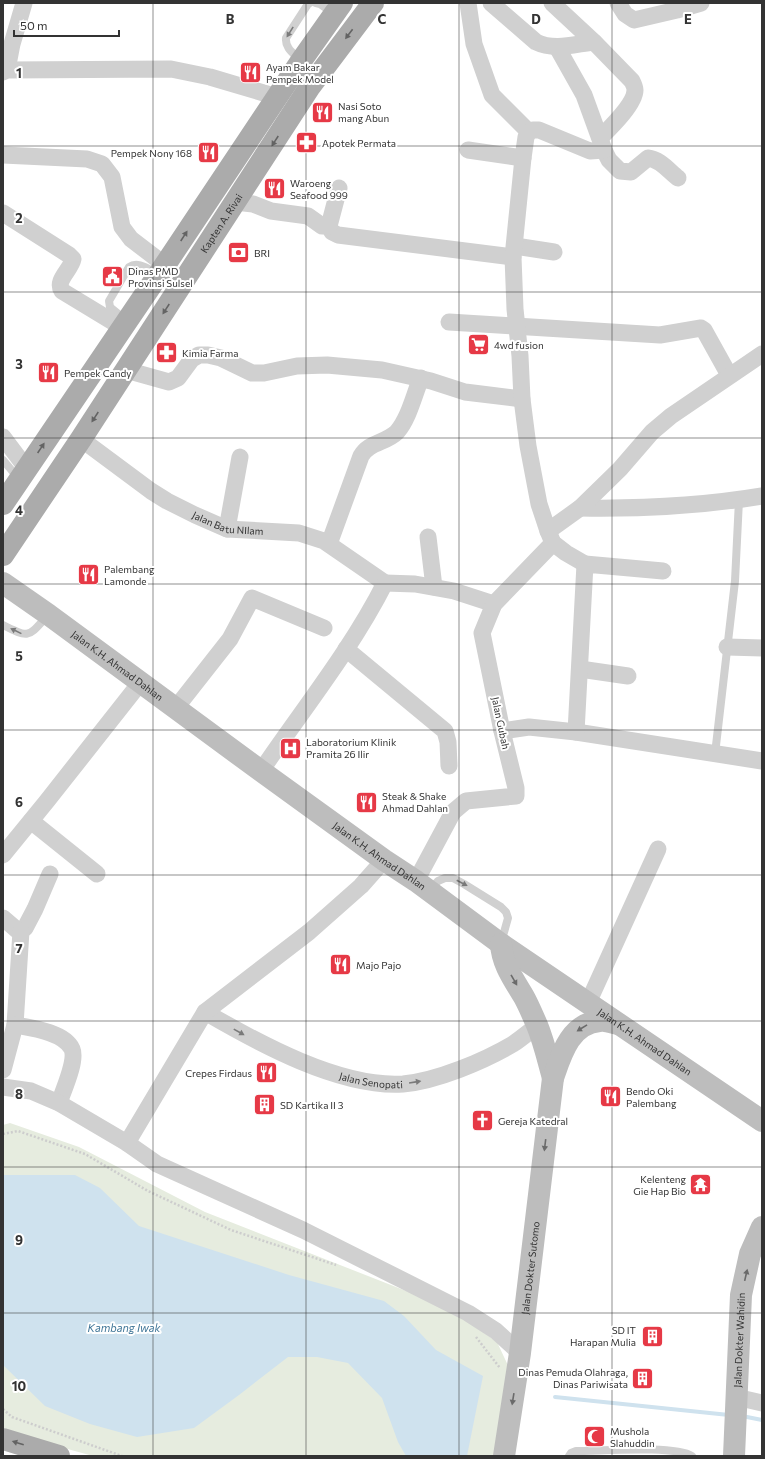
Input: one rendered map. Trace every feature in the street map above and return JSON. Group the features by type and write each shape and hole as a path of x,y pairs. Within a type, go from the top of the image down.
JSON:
{"main road":[{"name":"Kapten A. Rivai","path":"3,555 81,440 309,88 372,3"},
{"path":"3,504 162,270 276,97 338,9"},
{"name":"Jalan K.H. Ahmad Dahlan","path":"3,583 501,944 762,1121"},
{"path":"501,944 501,954 504,963 538,1025 553,1078"},
{"path":"553,1078 564,1049 575,1032 581,1027 600,1021 618,1024"},
{"name":"Jalan Dokter Sutomo","path":"504,1456 520,1353 553,1078"},
{"name":"Jalan Dokter Wahidin","path":"734,1456 741,1295 750,1254 762,1227"},
{"path":"3,1439 59,1456"}],"street":[{"path":"24,3 5,71 171,69 210,77 276,97"},
{"path":"468,3 474,44 492,95 529,132"},
{"path":"491,3 536,42 544,46 557,47 594,42"},
{"path":"552,3 594,42 632,81 635,90 631,103 602,144 590,151 539,130 529,132 526,137 514,252 514,310 520,356 522,399 528,446 539,504 550,537 566,553 585,564 663,571"},
{"path":"618,3 625,14 634,20 701,3"},
{"path":"557,47 584,95 609,160 620,171 631,172 648,158 653,158 659,161 678,178"},
{"path":"468,150 523,158"},
{"path":"3,155 87,159 102,164 112,177 122,227 131,239 162,270"},
{"path":"339,188 329,226 332,232 338,235 514,252 554,252"},
{"path":"235,202 253,204 271,211 308,216 322,226 329,226"},
{"path":"3,213 73,259 72,264 60,283 62,291 125,325"},
{"path":"448,322 660,335 702,328 729,375"},
{"name":"Jalan Gubah","path":"422,886 453,812 466,801 516,796 516,788 502,731 482,633 494,604 550,537 620,469 652,432 671,416 729,375 762,354"},
{"path":"126,370 169,382 178,378 192,359 199,356 208,355 221,358 252,373 264,373 298,366 327,365 382,370 421,378 465,392 522,399"},
{"path":"329,544 361,456 367,448 386,440 396,432 405,420 421,378"},
{"path":"3,437 23,474"},
{"name":"Jalan Batu NIlam","path":"81,440 167,501 227,529 299,533 324,541 386,583"},
{"path":"227,529 240,457"},
{"path":"580,508 613,509 670,507 739,500 762,496"},
{"path":"428,537 434,587"},
{"path":"576,732 585,564"},
{"path":"261,771 346,649 375,604 386,583 415,584 434,587 454,591 494,604"},
{"path":"175,708 230,639 252,598 324,628"},
{"path":"727,647 762,648"},
{"path":"346,649 445,731 448,742 449,766"},
{"path":"580,669 628,676"},
{"path":"3,855 140,683"},
{"path":"502,731 529,727 576,732 762,761"},
{"path":"31,821 97,874"},
{"path":"588,1002 658,849"},
{"path":"127,1143 205,1012 315,927 361,886 384,860"},
{"path":"3,1070 16,1024 21,931 25,928 32,916 50,874"},
{"path":"3,918 17,930 21,931"},
{"name":"Jalan Senopati","path":"205,1012 239,1032 301,1061 349,1077 384,1083 402,1084 450,1073 491,1056 514,1043 538,1025"},
{"path":"16,1024 38,1029 64,1039 72,1049 73,1060 59,1103"},
{"path":"3,1087 31,1091 59,1103 127,1143 157,1164 303,1230 468,1313 496,1331 520,1353"},
{"path":"736,1409 762,1403"}],"lane":[{"path":"301,61 288,48 286,38 310,3"},
{"path":"316,3 338,9"},
{"path":"125,325 110,307 109,301 129,268 134,264 139,264 162,270"},
{"path":"3,460 23,474"},
{"path":"715,754 735,581 739,500"},
{"path":"3,625 26,635 34,631 49,615"},
{"path":"422,886 445,878 453,878 501,907 506,912 508,918 501,944"},
{"path":"569,1456 571,1453 576,1451 629,1450 683,1452 692,1456"}],"path":[{"path":"3,1134 18,1131 85,1154 148,1191 231,1230 338,1266"},
{"path":"475,1336 502,1370"},
{"path":"3,1409 12,1417 122,1456"}],"shaded area":[{"name":"Kambang Iwak","path":"10,1123 79,1147 205,1212 447,1307 497,1342 511,1372 497,1456 93,1456 13,1434 3,1427 3,1125"}],"water":[{"name":"Kambang Iwak","path":"3,1175 75,1175 100,1188 139,1226 289,1275 384,1301 404,1316 436,1350 483,1376 467,1456 406,1456 398,1442 382,1398 348,1363 317,1357 288,1357 194,1428 137,1437 90,1424 45,1406 3,1365"}],"waterway":[{"path":"555,1397 729,1415"},
{"path":"742,1416 762,1420"}],"place":[{"name":"Ayam Bakar Pempek Model","path":"250,73"},
{"name":"Nasi Soto mang Abun","path":"322,112"},
{"name":"Apotek Permata","path":"306,143"},
{"name":"Pempek Nony 168","path":"208,153"},
{"name":"Waroeng Seafood 999","path":"274,189"},
{"name":"BRI","path":"239,253"},
{"name":"Dinas PMD Provinsi Sulsel","path":"113,277"},
{"name":"4wd fusion","path":"478,345"},
{"name":"Kimia Farma","path":"166,353"},
{"name":"Pempek Candy","path":"49,373"},
{"name":"Palembang Lamonde","path":"88,575"},
{"name":"Laboratorium Klinik Pramita 26 Ilir","path":"291,748"},
{"name":"Steak & Shake Ahmad Dahlan","path":"366,802"},
{"name":"Majo Pajo","path":"340,965"},
{"name":"Crepes Firdaus","path":"267,1073"},
{"name":"Bendo Oki Palembang","path":"611,1097"},
{"name":"SD Kartika II 3","path":"265,1105"},
{"name":"Gereja Katedral","path":"482,1121"},
{"name":"Kelenteng Gie Hap Bio","path":"701,1185"},
{"name":"SD IT Harapan Mulia","path":"652,1336"},
{"name":"Dinas Pemuda Olahraga, Dinas Pariwisata","path":"643,1378"},
{"name":"Mushola Slahuddin","path":"594,1437"}]}
